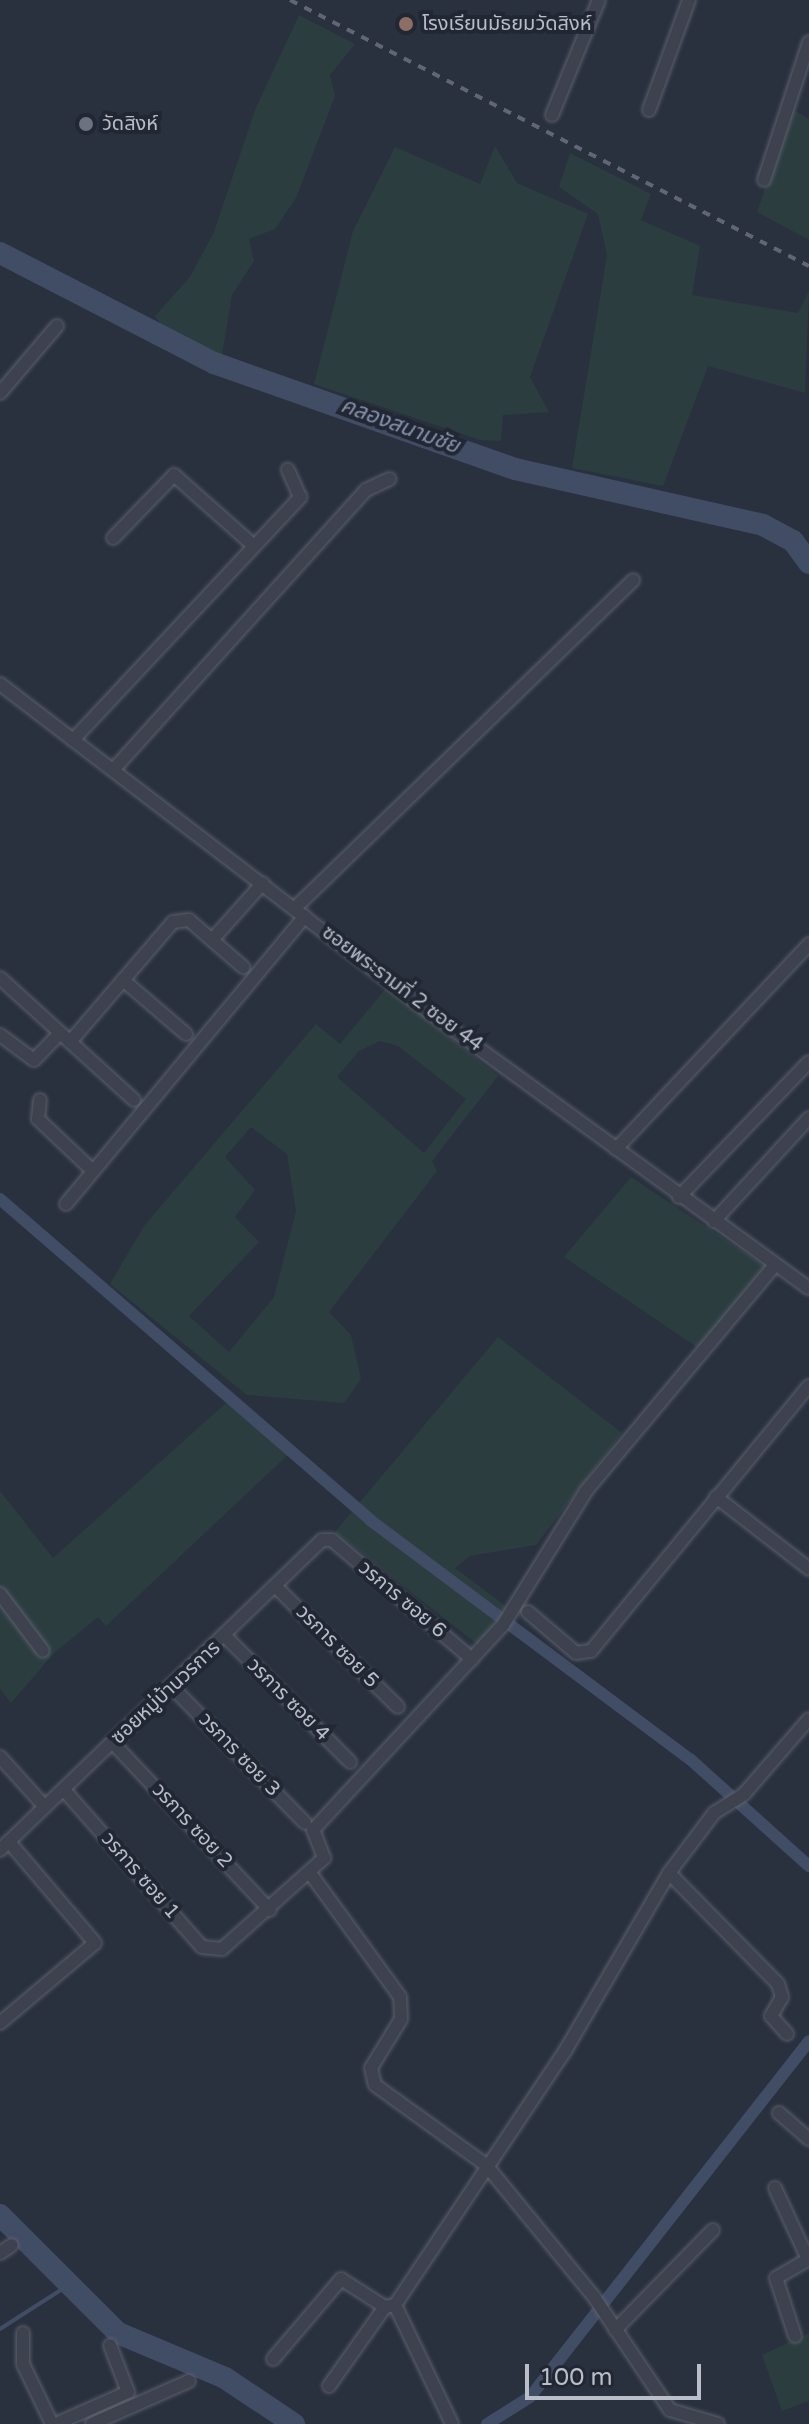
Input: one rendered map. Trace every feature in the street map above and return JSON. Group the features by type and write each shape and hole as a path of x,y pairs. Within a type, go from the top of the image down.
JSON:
{"street":[{"path":"552,115 599,0"},
{"path":"649,110 689,0"},
{"path":"764,180 809,42"},
{"path":"0,393 57,326"},
{"path":"73,740 300,497 288,470"},
{"path":"113,538 174,475 254,546"},
{"path":"114,769 366,490 390,479"},
{"path":"66,1204 300,912 633,580"},
{"name":"ซอยพระรามที่ 2 ซอย 44","path":"0,684 679,1197 809,1288"},
{"path":"212,940 263,883"},
{"path":"0,1035 34,1060 65,1037 123,980 173,922 189,920 243,967"},
{"path":"616,1149 809,944"},
{"path":"0,978 134,1100"},
{"path":"123,980 186,1034"},
{"path":"679,1197 809,1062"},
{"path":"40,1100 38,1119 92,1170"},
{"path":"714,1221 809,1118"},
{"path":"309,1826 503,1625 586,1491 775,1265"},
{"path":"528,1612 576,1653 591,1651 809,1386"},
{"path":"716,1497 809,1569"},
{"name":"ซอยหมู่บ้านวรการ","path":"5,1846 226,1637 314,1546 332,1540"},
{"name":"วรการ ซอย 6","path":"332,1540 472,1659"},
{"name":"วรการ ซอย 5","path":"276,1587 398,1707"},
{"path":"0,1594 43,1651"},
{"name":"วรการ ซอย 4","path":"226,1637 350,1762"},
{"name":"วรการ ซอย 3","path":"172,1687 309,1826 324,1858 310,1873"},
{"path":"329,2386 390,2306 577,2031 669,1873 714,1813 744,1794 809,1719"},
{"name":"วรการ ซอย 2","path":"113,1743 270,1910"},
{"path":"0,1757 45,1807"},
{"name":"วรการ ซอย 1","path":"64,1790 202,1947 222,1949 270,1910"},
{"path":"0,2023 95,1943 5,1846"},
{"path":"270,1910 310,1873 400,1997 401,2019 371,2068 375,2085 486,2165 594,2297 670,2410 714,2423"},
{"path":"669,1873 778,1984 782,1997 771,2016 787,2034"},
{"path":"779,2113 809,2139"},
{"path":"775,2188 809,2259 776,2278 795,2336"},
{"path":"615,2330 713,2230"},
{"path":"0,2253 12,2245"},
{"path":"273,2359 341,2279 390,2306 452,2424"},
{"path":"23,2333 23,2364 54,2424 128,2392 110,2345"},
{"path":"92,2424 189,2381"},
{"path":"112,2398 117,2413"}],"shaded area":[{"path":"299,15 355,44 330,75 335,96 296,198 275,229 249,239 254,261 232,295 222,355 167,334 155,316 190,277 214,232 255,110"},
{"path":"792,109 809,119 809,240 757,212"},
{"path":"495,146 517,183 588,214 530,377 549,412 503,415 501,441 480,440 314,384 353,231 395,147 480,184"},
{"path":"570,153 651,194 641,220 700,246 692,295 798,313 809,291 805,393 708,366 663,486 572,468 607,255 598,214 559,187"},
{"path":"387,987 498,1076 432,1161 437,1171 329,1312 351,1335 361,1379 344,1403 247,1395 110,1284 144,1226 316,1024 340,1044","holes":["380,1041 398,1046 466,1099 424,1153 337,1077 359,1051","251,1127 287,1154 296,1211 274,1297 229,1352 189,1316 259,1242 235,1217 255,1190 225,1157"]},
{"path":"631,1177 765,1266 698,1348 564,1257"},
{"path":"498,1337 622,1433 536,1545 470,1556 455,1568 507,1607 478,1645 335,1532"},
{"path":"226,1403 291,1452 106,1626 98,1617 54,1653 11,1703 0,1689 0,1491 53,1558"},
{"path":"809,2333 809,2401 782,2411 762,2355"}],"waterway":[{"name":"คลองสนามชัย","path":"0,253 214,363 515,469 763,525 793,541 809,563"},
{"path":"0,1199 370,1520 690,1759 809,1866"},
{"path":"487,2424 530,2397 809,2041"},
{"path":"0,2215 118,2333 225,2378 294,2424"},
{"path":"0,2329 67,2286"}],"railway":[{"path":"290,0 809,266"}],"place":[{"name":"โรงเรียนมัธยมวัดสิงห์","path":"406,24"},
{"name":"วัดสิงห์","path":"86,124"}]}
